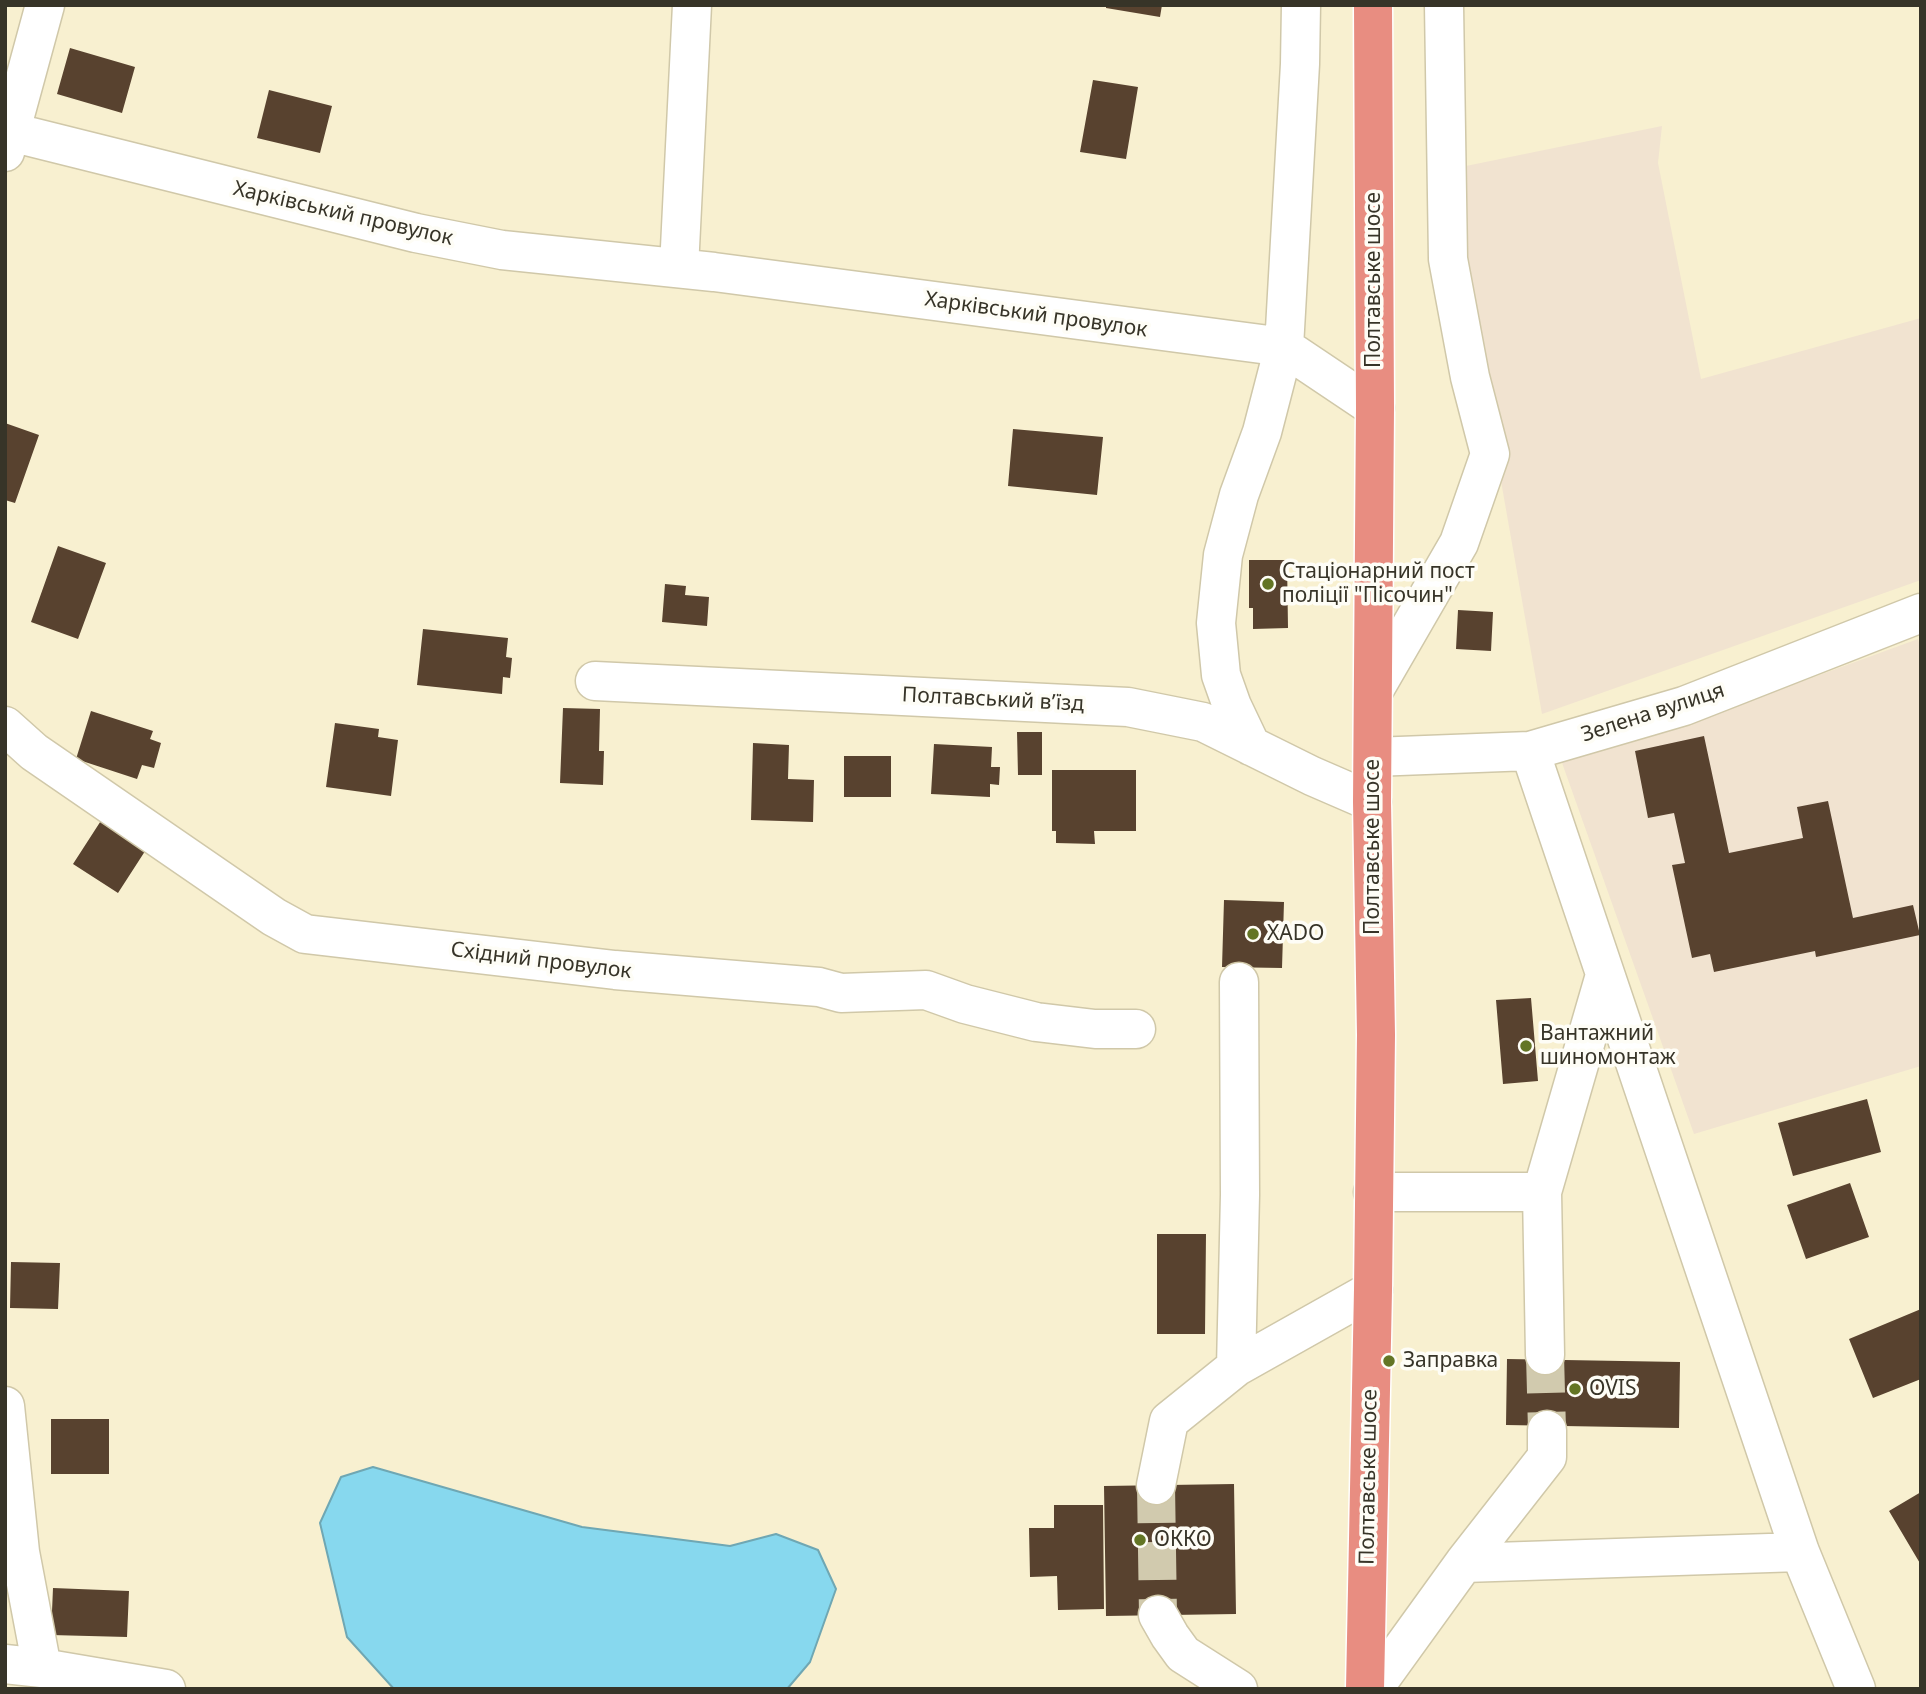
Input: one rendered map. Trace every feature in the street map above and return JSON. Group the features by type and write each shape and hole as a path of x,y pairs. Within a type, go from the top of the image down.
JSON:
{"highway":[{"name":"Полтавське шосе","path":"1365,1689 1376,1035 1372,802 1375,408 1373,5"}],"street":[{"path":"8,142 45,5"},
{"path":"679,268 692,5"},
{"path":"1251,746 1221,675 1216,623 1223,555 1239,495 1262,432 1284,348 1301,5"},
{"path":"1374,690 1459,543 1490,454 1470,377 1448,259 1444,5"},
{"name":"Харківський провулок","path":"8,142 502,250 679,268 1284,348 1375,408"},
{"name":"Зелена вулиця","path":"1373,757 1530,751 1684,706 1921,613"},
{"name":"Полтавський в’їзд","path":"595,681 1128,707 1203,722 1311,776 1372,802"},
{"name":"Східний провулок","path":"5,726 33,752 274,917 305,933 615,970 819,987 841,992 926,990 965,1004 1036,1022 1095,1029 1136,1029"},
{"path":"1530,751 1800,1552 1857,1689"},
{"path":"1545,1355 1542,1192 1605,975"},
{"path":"1236,1367 1240,1195 1239,982"},
{"path":"1373,1192 1542,1192"},
{"path":"1156,1485 1168,1421 1236,1367 1373,1290"},
{"path":"5,1406 20,1552 24,1666 166,1689"},
{"path":"1373,1689 1464,1563 1547,1457 1547,1430"},
{"path":"1464,1563 1800,1552"},
{"path":"1158,1615 1183,1654 1238,1689"}],"shaded area":[{"path":"1662,126 1658,163 1701,379 1921,318 1921,580 1542,714 1470,305 1456,168"},
{"path":"1918,639 1921,649 1921,1066 1694,1134 1561,760 1688,723"}],"water":[{"path":"373,1467 582,1527 730,1546 776,1534 818,1550 836,1589 810,1662 787,1689 394,1689 347,1637 320,1523 341,1477"}],"building":[{"path":"1106,5 1162,5 1160,17 1106,8"},
{"path":"70,48 135,67 122,113 57,94"},
{"path":"1093,80 1138,87 1126,159 1080,152"},
{"path":"269,90 332,106 320,153 257,138"},
{"path":"5,423 39,435 15,503 5,500"},
{"path":"1013,429 1103,437 1097,495 1008,486"},
{"path":"58,546 106,563 78,639 31,622"},
{"name":"Стаціонарний пост поліції \"Пісочин\"","path":"1249,560 1287,560 1288,628 1253,629 1253,608 1249,608"},
{"path":"665,584 686,586 685,595 709,597 707,626 662,622"},
{"path":"1458,610 1493,612 1491,651 1456,649"},
{"path":"423,629 508,638 506,657 512,658 510,678 503,677 502,694 417,685"},
{"path":"563,708 600,709 599,751 604,751 603,785 560,783"},
{"path":"91,711 153,731 150,739 161,743 154,768 142,765 137,779 76,759"},
{"path":"335,723 379,729 378,737 398,740 391,796 326,787"},
{"path":"1017,732 1042,732 1042,775 1018,775"},
{"path":"1704,736 1729,853 1803,838 1797,807 1828,801 1853,918 1913,905 1920,935 1816,957 1815,951 1714,972 1710,954 1692,958 1672,865 1685,863 1674,813 1648,818 1635,751"},
{"path":"753,743 789,745 788,779 814,780 813,822 751,820"},
{"path":"934,744 992,747 991,767 1000,767 999,785 990,784 990,797 931,794"},
{"path":"844,756 891,756 891,797 844,797"},
{"path":"1052,770 1136,770 1136,831 1094,831 1095,844 1056,843 1056,831 1052,831"},
{"path":"104,816 149,845 118,893 73,864"},
{"name":"XADO","path":"1224,900 1284,902 1282,968 1222,967"},
{"path":"1531,998 1538,1081 1503,1084 1496,1000"},
{"path":"1867,1099 1881,1152 1793,1176 1778,1123"},
{"path":"1850,1183 1869,1237 1806,1259 1787,1205"},
{"path":"1157,1234 1206,1234 1205,1334 1157,1334"},
{"path":"11,1262 60,1263 58,1309 10,1308"},
{"path":"1921,1309 1921,1379 1873,1398 1849,1339"},
{"path":"1507,1359 1680,1362 1679,1428 1506,1425"},
{"path":"51,1419 109,1419 109,1474 51,1474"},
{"path":"1234,1484 1236,1614 1106,1616 1104,1486"},
{"path":"1921,1492 1921,1565 1889,1511"},
{"path":"1054,1505 1103,1505 1104,1609 1058,1610 1057,1576 1030,1577 1029,1528 1054,1528"},
{"path":"53,1588 129,1591 127,1637 51,1635"}],"tunnel":[{"path":"1545,1355 1547,1430"},
{"path":"1156,1485 1158,1615"}],"place":[{"name":"Стаціонарний пост поліції \"Пісочин\"","path":"1268,584"},
{"name":"XADO","path":"1253,934"},
{"name":"Вантажний шиномонтаж","path":"1526,1046"},
{"name":"Заправка","path":"1389,1361"},
{"name":"OVIS","path":"1575,1389"},
{"name":"ОККО","path":"1140,1540"}]}
